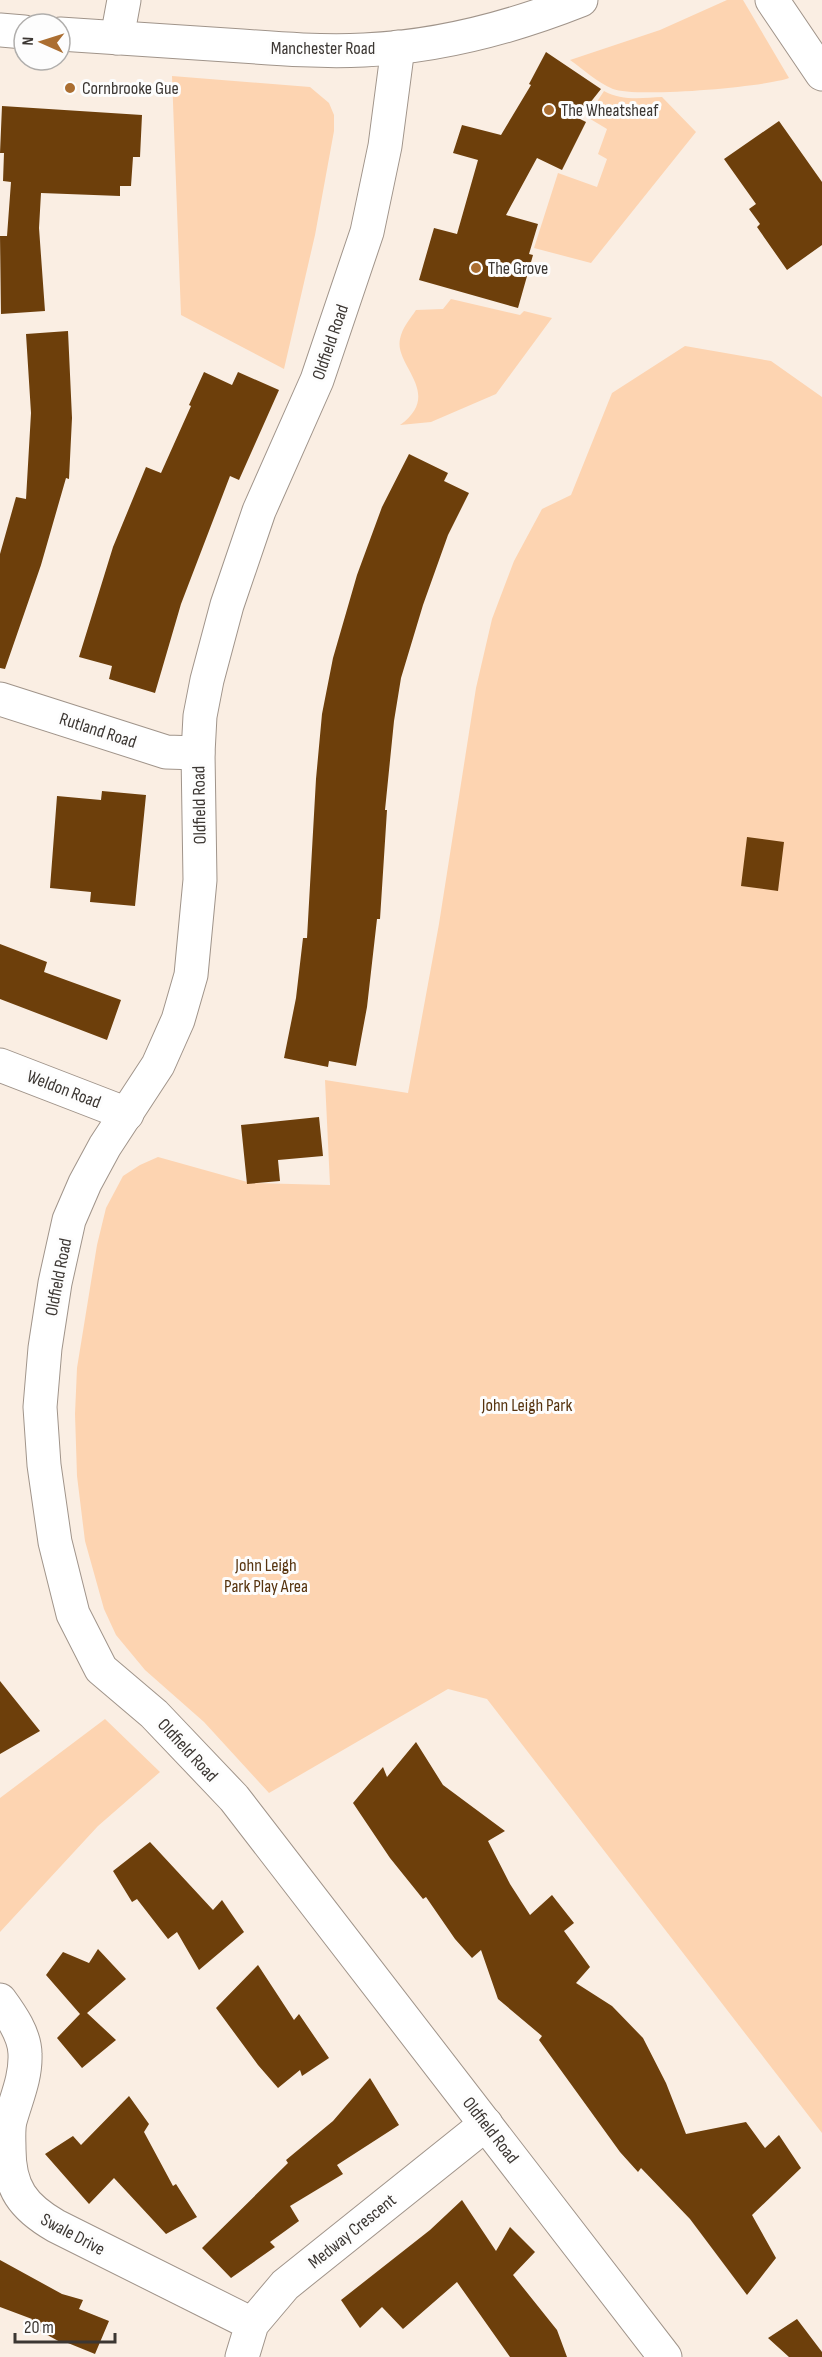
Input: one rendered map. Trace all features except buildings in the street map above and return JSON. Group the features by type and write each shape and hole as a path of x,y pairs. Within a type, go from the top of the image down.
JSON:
{"main road":[{"path":"117,38 124,0"},
{"name":"Manchester Road","path":"72,35 291,49 365,50 398,47 520,22 580,0"},
{"path":"772,0 822,74"},
{"name":"Oldfield Road","path":"398,47 385,146 367,232 317,380 259,511 227,605 205,689 200,716 198,753 200,880 191,975 178,1020 158,1065 105,1146 69,1220 55,1283 45,1348 40,1407 44,1465 55,1542 73,1614 101,1669 154,1714 234,1798 665,2357"},
{"name":"Rutland Road","path":"0,699 166,752 198,753"},
{"name":"Weldon Road","path":"0,1065 127,1114"},
{"name":"Swale Drive","path":"0,2000 20,2033 26,2053 21,2089 9,2123 9,2160 14,2182 10,2205 34,2213 252,2324"},
{"name":"Medway Crescent","path":"242,2357 252,2324 285,2285 486,2124"}],"green space":[{"path":"727,0 743,0 789,78 754,85 700,90 626,91 607,86 570,60 660,30"},
{"path":"172,76 310,87 329,103 334,115 334,131 315,235 284,369 181,315"},
{"path":"604,91 625,98 662,97 696,132 591,263 534,248 558,173 597,187 607,159 598,154 607,129 587,117"},
{"path":"451,299 520,315 524,311 552,318 496,394 431,422 400,425 412,413 418,402 418,391 400,349 402,331 416,310 443,309"},
{"name":"John Leigh Park","path":"685,346 771,361 822,397 822,2133 487,1699 448,1689 269,1793 204,1722 145,1670 116,1635 104,1609 85,1541 77,1476 75,1414 77,1368 97,1245 106,1208 123,1176 158,1157 251,1183 330,1185 325,1080 408,1093 439,924 476,688 492,619 514,561 542,509 571,495 612,393"},
{"path":"105,1719 160,1772 98,1826 0,1932 0,1798"}],"place":[{"name":"Cornbrooke Gue","path":"70,88"},
{"name":"The Wheatsheaf","path":"549,110"},
{"name":"The Grove","path":"476,268"}],"park label":[{"name":"John Leigh Park Play Area","path":"266,1575"}]}
